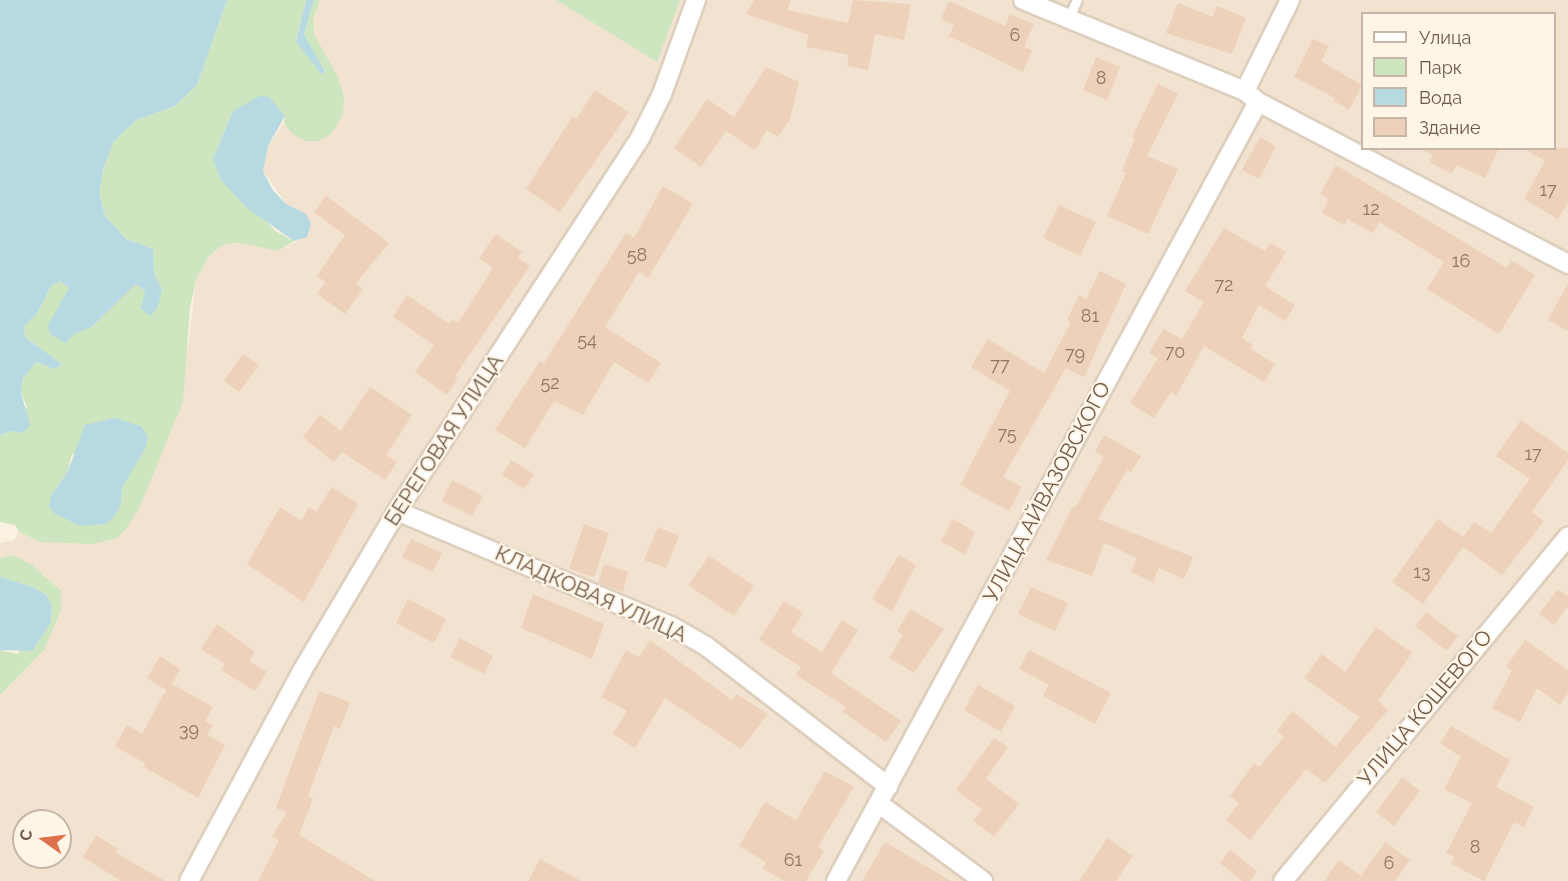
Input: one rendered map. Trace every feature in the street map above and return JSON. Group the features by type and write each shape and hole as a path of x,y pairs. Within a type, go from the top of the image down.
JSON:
{"street":[{"name":"БЕРЕГОВАЯ УЛИЦА","path":"189,881 302,671 397,511 640,138 662,94 696,0"},
{"path":"1023,0 1251,97 1568,264"},
{"name":"УЛИЦА АЙВАЗОВСКОГО","path":"836,881 1251,97 1290,0"},
{"name":"КЛАДКОВАЯ УЛИЦА","path":"397,511 671,626 705,646 888,786"},
{"name":"УЛИЦА КОШЕВОГО","path":"1283,881 1568,536"},
{"path":"878,803 983,881"}],"lane":[{"path":"1068,19 1077,0"}],"shaded area":[{"path":"320,0 556,0 656,61 680,0 1568,0 1568,881 0,881 0,695 34,661 47,577 13,555 0,558 0,543 14,540 19,532 41,542 64,542 138,511 168,432 188,347 196,280 209,256 224,244 240,243 278,251 307,236 306,214 286,204 263,171 268,146 284,123 292,134 344,97 314,34 313,19"}],"green space":[{"path":"227,0 306,0 296,42 322,75 325,71 304,34 314,0 320,0 313,19 314,34 339,79 344,97 343,115 331,134 320,141 305,141 292,134 284,123 285,116 233,111 213,159 275,231 294,241 278,251 240,243 224,244 209,256 196,280 190,308 183,402 138,511 125,530 115,539 92,544 41,542 19,532 15,525 0,522 0,435 12,431 27,407 21,393 23,378 36,362 54,369 62,364 25,337 24,326 38,312 51,286 60,281 69,288 61,304 74,334 92,327 136,284 145,291 162,289 154,274 153,249 126,239 105,216 99,193 104,166 114,141 136,120 175,106 197,85","holes":["145,449 122,488 121,504 81,526 69,520 51,496 68,471 72,454"]},
{"path":"556,0 680,0 657,62"},
{"path":"13,555 32,565 61,591 61,610 44,650 0,695 0,650 17,654 50,624 52,606 46,595 33,587 0,577 0,558"}],"water":[{"path":"0,0 227,0 197,85 175,106 136,120 114,141 104,166 99,193 105,216 126,239 153,249 154,274 162,289 158,307 150,316 141,308 145,291 136,284 92,327 74,334 66,343 50,334 48,325 69,288 60,281 51,286 38,312 24,326 25,337 62,364 54,369 36,362 23,378 21,393 30,425 23,433 12,431 0,435"},
{"path":"306,0 314,0 304,34 325,71 322,75 296,42"},
{"path":"260,96 269,97 285,116 268,146 263,171 272,189 286,204 306,214 311,224 307,237 294,241 247,208 221,180 213,159 233,111"},
{"path":"114,418 141,426 148,437 145,449 122,488 121,504 115,515 106,524 81,526 55,514 49,506 51,496 68,471 85,425"},
{"path":"0,577 33,587 46,595 52,606 50,624 32,651 0,650"}],"building":[{"path":"754,0 791,0 787,10 848,23 853,0 911,4 904,40 875,34 868,70 847,66 849,55 806,47 809,35 746,14"},
{"path":"949,1 1005,26 1010,14 1034,24 1024,47 1032,50 1023,72 949,36 954,25 941,19"},
{"path":"1178,3 1213,17 1217,6 1246,18 1232,54 1166,33"},
{"path":"1313,39 1329,46 1321,61 1361,84 1361,87 1349,110 1334,101 1335,98 1294,77"},
{"path":"1096,57 1120,67 1107,100 1083,90"},
{"path":"766,67 799,82 790,119 778,137 767,130 755,150 726,131 701,167 674,148 707,99 734,117"},
{"path":"1158,84 1178,94 1147,156 1178,169 1148,234 1107,216 1126,173 1122,171 1135,138 1132,137"},
{"path":"595,90 629,112 560,212 526,189 572,117 576,119"},
{"path":"1260,137 1276,146 1259,179 1242,170"},
{"path":"1568,148 1568,202 1558,219 1524,199 1545,161 1526,150"},
{"path":"1423,150 1498,150 1485,178 1456,165 1452,174 1429,162 1433,155"},
{"path":"1336,165 1507,268 1511,260 1535,275 1499,334 1427,289 1444,262 1379,222 1373,233 1347,219 1344,225 1322,213 1329,199 1320,194"},
{"path":"663,186 693,204 648,278 639,272 605,327 661,363 648,383 614,362 583,415 554,401 525,448 495,430 540,361 544,363 626,233 634,238"},
{"path":"326,196 389,243 356,283 363,289 345,314 317,294 325,282 317,276 345,235 314,212"},
{"path":"1059,205 1096,222 1080,256 1043,238"},
{"path":"1224,228 1265,251 1270,243 1286,252 1265,286 1295,305 1285,321 1259,305 1242,338 1253,345 1251,349 1275,364 1264,382 1204,346 1176,396 1171,392 1154,418 1130,403 1158,358 1149,353 1163,329 1182,339 1204,302 1185,291"},
{"path":"496,234 522,252 518,258 530,266 455,376 458,378 447,395 415,372 434,345 393,317 407,295 449,324 452,320 458,323 493,268 479,258"},
{"path":"1100,271 1126,284 1084,377 1066,368 1003,477 1022,487 1009,511 960,485 1010,391 971,367 988,339 1044,373 1071,322 1067,320 1079,295 1086,299"},
{"path":"1568,283 1568,331 1548,320"},
{"path":"243,354 259,365 239,392 224,381"},
{"path":"370,387 412,415 386,455 397,462 385,480 342,452 334,462 303,437 320,415 341,431"},
{"path":"1521,420 1568,453 1568,460 1532,512 1544,521 1502,575 1463,547 1423,604 1392,582 1438,519 1463,537 1474,522 1491,533 1530,479 1496,456"},
{"path":"1104,435 1141,456 1131,472 1127,470 1098,519 1193,557 1184,579 1159,568 1153,582 1131,572 1137,558 1104,543 1092,576 1046,560 1072,507 1075,508 1104,457 1095,451"},
{"path":"511,460 534,474 524,489 502,475"},
{"path":"452,480 483,496 472,516 442,501"},
{"path":"332,487 358,504 304,602 247,564 280,507 301,521 309,507 316,512"},
{"path":"953,519 975,532 965,555 941,541"},
{"path":"584,524 609,533 594,577 569,569"},
{"path":"658,527 679,536 666,568 644,560"},
{"path":"411,539 442,553 433,572 402,557"},
{"path":"899,555 916,565 892,612 872,599"},
{"path":"709,556 754,586 734,616 688,585"},
{"path":"604,564 628,572 623,592 598,583"},
{"path":"1031,587 1068,603 1055,631 1018,614"},
{"path":"1558,589 1568,596 1568,606 1554,625 1539,614"},
{"path":"533,594 604,624 592,659 521,628"},
{"path":"408,599 446,619 434,643 396,623"},
{"path":"784,601 803,613 791,632 822,652 842,620 858,630 831,673 901,721 886,742 843,712 846,707 796,675 801,667 759,640"},
{"path":"910,609 944,629 914,673 889,658 903,635 897,631"},
{"path":"1426,612 1458,636 1447,651 1415,626"},
{"path":"217,624 255,652 249,661 267,672 255,691 221,670 225,664 201,649"},
{"path":"1376,627 1412,653 1378,701 1388,710 1325,783 1306,769 1250,840 1226,820 1239,803 1230,796 1254,763 1259,767 1284,737 1277,731 1292,711 1336,747 1359,717 1304,678 1322,654 1345,672"},
{"path":"460,638 493,656 484,674 450,657"},
{"path":"650,640 732,700 736,694 768,714 741,749 665,698 635,748 613,734 627,711 601,697 626,650 639,657"},
{"path":"1525,640 1568,670 1568,693 1560,705 1537,688 1520,722 1492,708 1512,671 1506,667"},
{"path":"1029,650 1111,693 1095,724 1043,696 1049,685 1019,669"},
{"path":"160,656 180,669 172,684 213,707 205,721 213,725 207,735 225,745 198,798 144,767 146,764 115,746 127,725 142,734 166,690 147,678"},
{"path":"978,685 1015,706 1001,732 964,710"},
{"path":"319,691 350,702 340,729 334,726 308,796 313,798 299,835 375,881 258,881 279,840 272,836 287,812 276,808"},
{"path":"1451,726 1510,760 1496,787 1534,807 1524,827 1514,822 1484,881 1451,864 1454,857 1446,853 1472,803 1444,789 1461,757 1440,743"},
{"path":"994,738 1008,747 986,779 1019,804 994,837 973,821 982,809 956,790"},
{"path":"825,771 854,787 818,847 824,851 806,881 784,881 762,868 766,862 739,846 765,802 796,820"},
{"path":"1402,777 1420,791 1394,826 1376,812"},
{"path":"96,835 118,849 116,853 165,881 121,881 83,857"},
{"path":"1107,838 1133,856 1116,881 1079,881"},
{"path":"885,842 951,881 862,881"},
{"path":"1385,842 1410,860 1395,881 1324,881 1339,860 1361,876"},
{"path":"1230,850 1257,871 1250,881 1242,881 1220,863"},
{"path":"540,859 581,881 528,881"}]}
